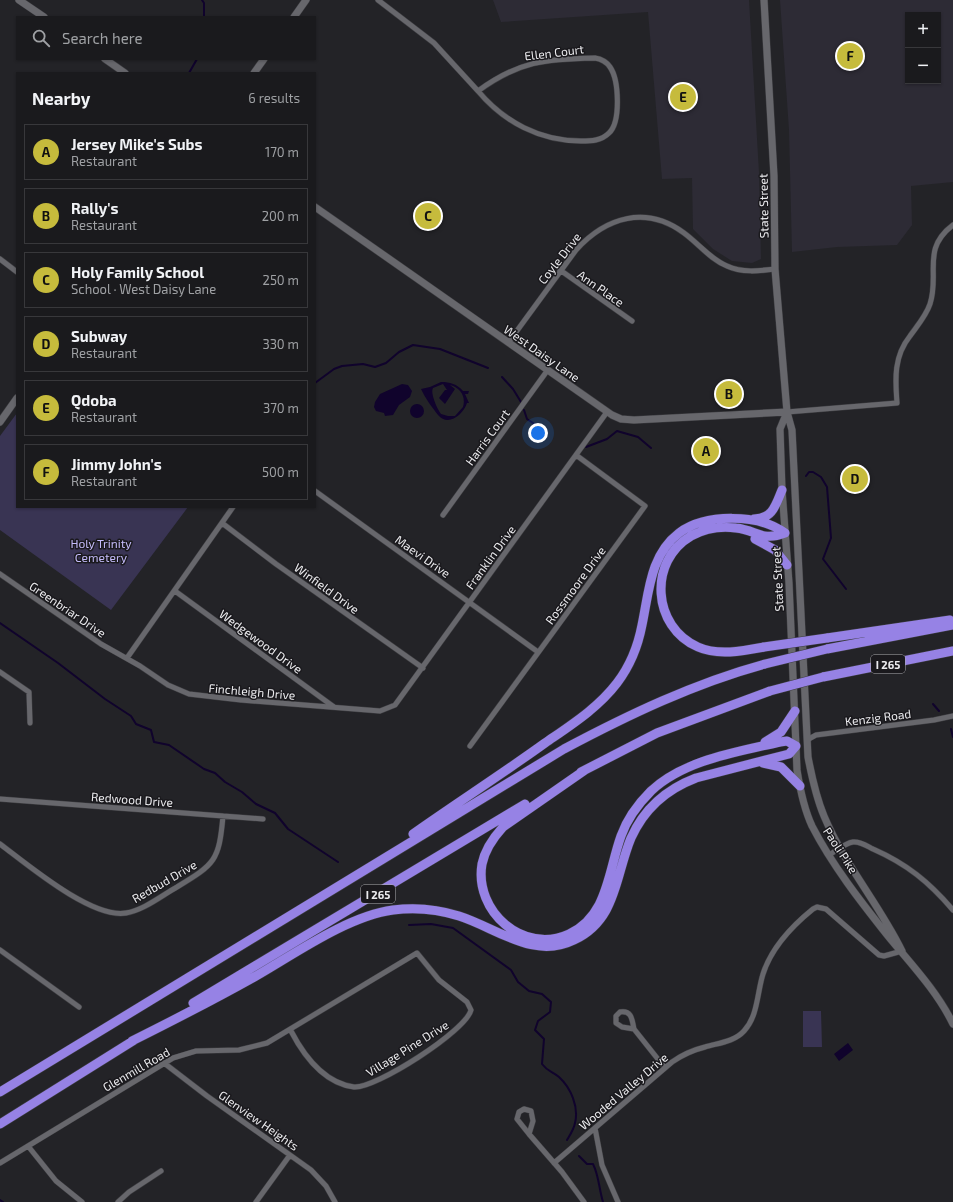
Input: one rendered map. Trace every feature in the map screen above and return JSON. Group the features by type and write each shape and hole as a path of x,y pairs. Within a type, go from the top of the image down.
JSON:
{"highway":[{"path":"365,869 595,706 618,682 633,655 642,627 652,572 663,549 680,532 691,526 714,520 757,519 767,516 774,509 782,490"},
{"path":"738,519 768,523 785,533"},
{"path":"725,528 770,546 780,555 787,565"},
{"path":"785,533 771,538 735,528 708,530 691,536 672,553 666,564 660,588 664,612 677,633 698,647 725,652 953,620"},
{"name":"I 265","path":"0,1092 529,770 608,726 684,692 743,670 827,649 953,625"},
{"name":"I 265","path":"0,1124 132,1041 548,790 657,733 770,691 823,677 953,651"},
{"path":"756,748 781,732 795,711"},
{"path":"132,1041 228,991 338,930 356,921 385,912 409,908 444,912 533,946 553,946 572,941 589,931 603,917 615,892 632,837 642,819 654,804 663,796 685,782 708,774 746,766 789,754 796,746 787,741 713,759 686,769 662,782 642,800 627,822 621,835 602,900 592,916 578,929 555,938 542,939 516,933 495,916 483,891 481,877 486,850 502,827 585,770"},
{"path":"746,766 760,764 774,765 786,770 800,786"}],"main road":[{"path":"19,0 43,16"},
{"path":"295,16 306,0"},
{"name":"State Street","path":"764,0 774,176 775,269 787,412 792,430 807,740"},
{"path":"106,60 124,72"},
{"path":"255,72 263,60"},
{"name":"West Daisy Lane","path":"316,208 547,371 607,412 621,419 634,420 787,412"},
{"path":"0,420 16,399"},
{"name":"State Street","path":"787,412 780,430 796,746"},
{"path":"785,533 797,533"},
{"path":"796,746 807,740"},
{"name":"Paoli Pike","path":"807,740 808,757 816,797 824,817 840,848 893,932 902,951"},
{"name":"Paoli Pike","path":"796,746 800,786 812,825 829,855 889,937 902,951 934,993 953,1024"}],"street":[{"name":"Ellen Court","path":"378,0 434,43 478,91 508,119 540,135 556,140 590,141 603,138 613,130 617,117 614,74 606,63 595,58 554,60 527,64 499,76 478,91"},
{"name":"Coyle Drive","path":"508,343 560,270 588,237 608,224 631,218 652,219 671,225 684,233 710,256 728,267 745,271 775,269"},
{"path":"787,412 897,403 896,368 898,358 903,346 920,323 930,304 932,292 933,256 941,237 953,225"},
{"path":"0,260 16,271"},
{"name":"Ann Place","path":"560,270 632,321"},
{"name":"Harris Court","path":"443,515 547,371"},
{"name":"Franklin Drive","path":"385,710 395,705 607,412"},
{"name":"Rossmoore Drive","path":"470,746 645,506 576,455"},
{"name":"Maevi Drive","path":"316,492 538,652"},
{"path":"127,658 231,508"},
{"name":"Winfield Drive","path":"222,523 276,564 422,668"},
{"name":"Greenbriar Drive","path":"0,574 101,644 127,658"},
{"name":"Wedgewood Drive","path":"175,591 335,707"},
{"name":"Finchleigh Drive","path":"127,658 168,685 189,694 385,710"},
{"path":"0,672 29,692 30,723"},
{"name":"Kenzig Road","path":"807,740 816,735 934,720 953,716"},
{"name":"Redwood Drive","path":"0,799 263,819"},
{"name":"Redbud Drive","path":"0,844 91,907 105,912 125,913 144,906 211,864 220,847 223,816"},
{"path":"829,855 852,842 858,842 898,862 920,876 953,910"},
{"name":"Wooded Valley Drive","path":"554,1163 665,1068 685,1054 729,1040 743,1032 753,1015 761,979 768,960 784,938 812,910 817,907 826,909 879,955 884,956 902,951"},
{"path":"0,950 79,1007"},
{"name":"Glenmill Road","path":"0,1163 164,1062 196,1051 239,1050 258,1047 275,1040 418,953"},
{"name":"Village Pine Drive","path":"291,1030 313,1064 332,1079 346,1085 361,1087 367,1085 421,1054 442,1041 459,1027 467,1018 471,1010 467,1002 430,972 418,953"},
{"path":"634,1029 665,1068"},
{"name":"Glenview Heights","path":"164,1062 316,1175 326,1186 335,1202"},
{"path":"528,1134 534,1118 531,1111 524,1109 519,1112 517,1119 528,1134 554,1163 584,1202"},
{"path":"595,1128 602,1165 618,1202"},
{"path":"28,1146 56,1181 82,1202"},
{"path":"256,1202 290,1155"},
{"path":"118,1202 129,1192 161,1171"}],"shaded area":[{"path":"493,0 749,0 759,173 761,259 752,263 732,261 713,249 693,229 692,178 662,179 648,12 501,22"},
{"path":"780,0 953,0 953,182 911,186 912,225 897,245 837,247 792,252 789,130"},
{"path":"441,382 453,384 463,391 469,391 468,394 465,394 469,403 467,403 462,412 455,418 446,420 438,415 424,396 421,389","holes":["443,384 447,390 445,390 439,398 445,404 455,389 450,385 457,388 463,396 463,407 455,416 441,414 433,397 433,388"]},
{"path":"402,384 408,385 412,391 410,397 399,405 393,415 385,416 384,413 376,411 374,407 375,402 380,394"},
{"path":"414,404 420,404 424,408 424,414 420,418 414,418 410,414 410,408"},
{"path":"848,1043 853,1050 839,1061 834,1054"}],"green space":[{"name":"Holy Trinity Cemetery","path":"16,414 16,508 187,508 111,610 0,530 0,436"},
{"path":"803,1011 821,1011 822,1047 803,1047"}],"waterway":[{"path":"202,0 204,3 204,16"},
{"path":"190,72 196,60"},
{"path":"316,382 334,369 342,366 363,364 375,367 386,363 399,352 413,345 440,349 488,368"},
{"path":"502,377 513,389 521,402"},
{"path":"524,410 527,419 542,429"},
{"path":"586,447 607,439 617,431 638,437 651,448"},
{"path":"806,476 809,472 813,472 821,477 827,487 831,538 823,559 846,589"},
{"path":"0,623 131,716 136,724 151,730 154,742 169,745 204,769 215,773 256,804 275,813 288,829 338,862"},
{"path":"933,704 939,711"},
{"path":"951,729 953,737"},
{"path":"409,925 431,924 453,928 511,970 518,982 529,991 542,994 551,1002 550,1012 538,1021 535,1030 544,1039 542,1064 546,1069 557,1075 563,1081 575,1104 575,1123 567,1140"},
{"path":"579,1156 587,1164 593,1164 597,1173 603,1202"}],"place":[{"name":"Jimmy John's","path":"850,56"},
{"name":"Qdoba","path":"683,97"},
{"name":"Holy Family School","path":"428,216"},
{"name":"Rally's","path":"729,394"},
{"name":"Jersey Mike's Subs","path":"706,451"},
{"name":"Subway","path":"855,479"}]}
